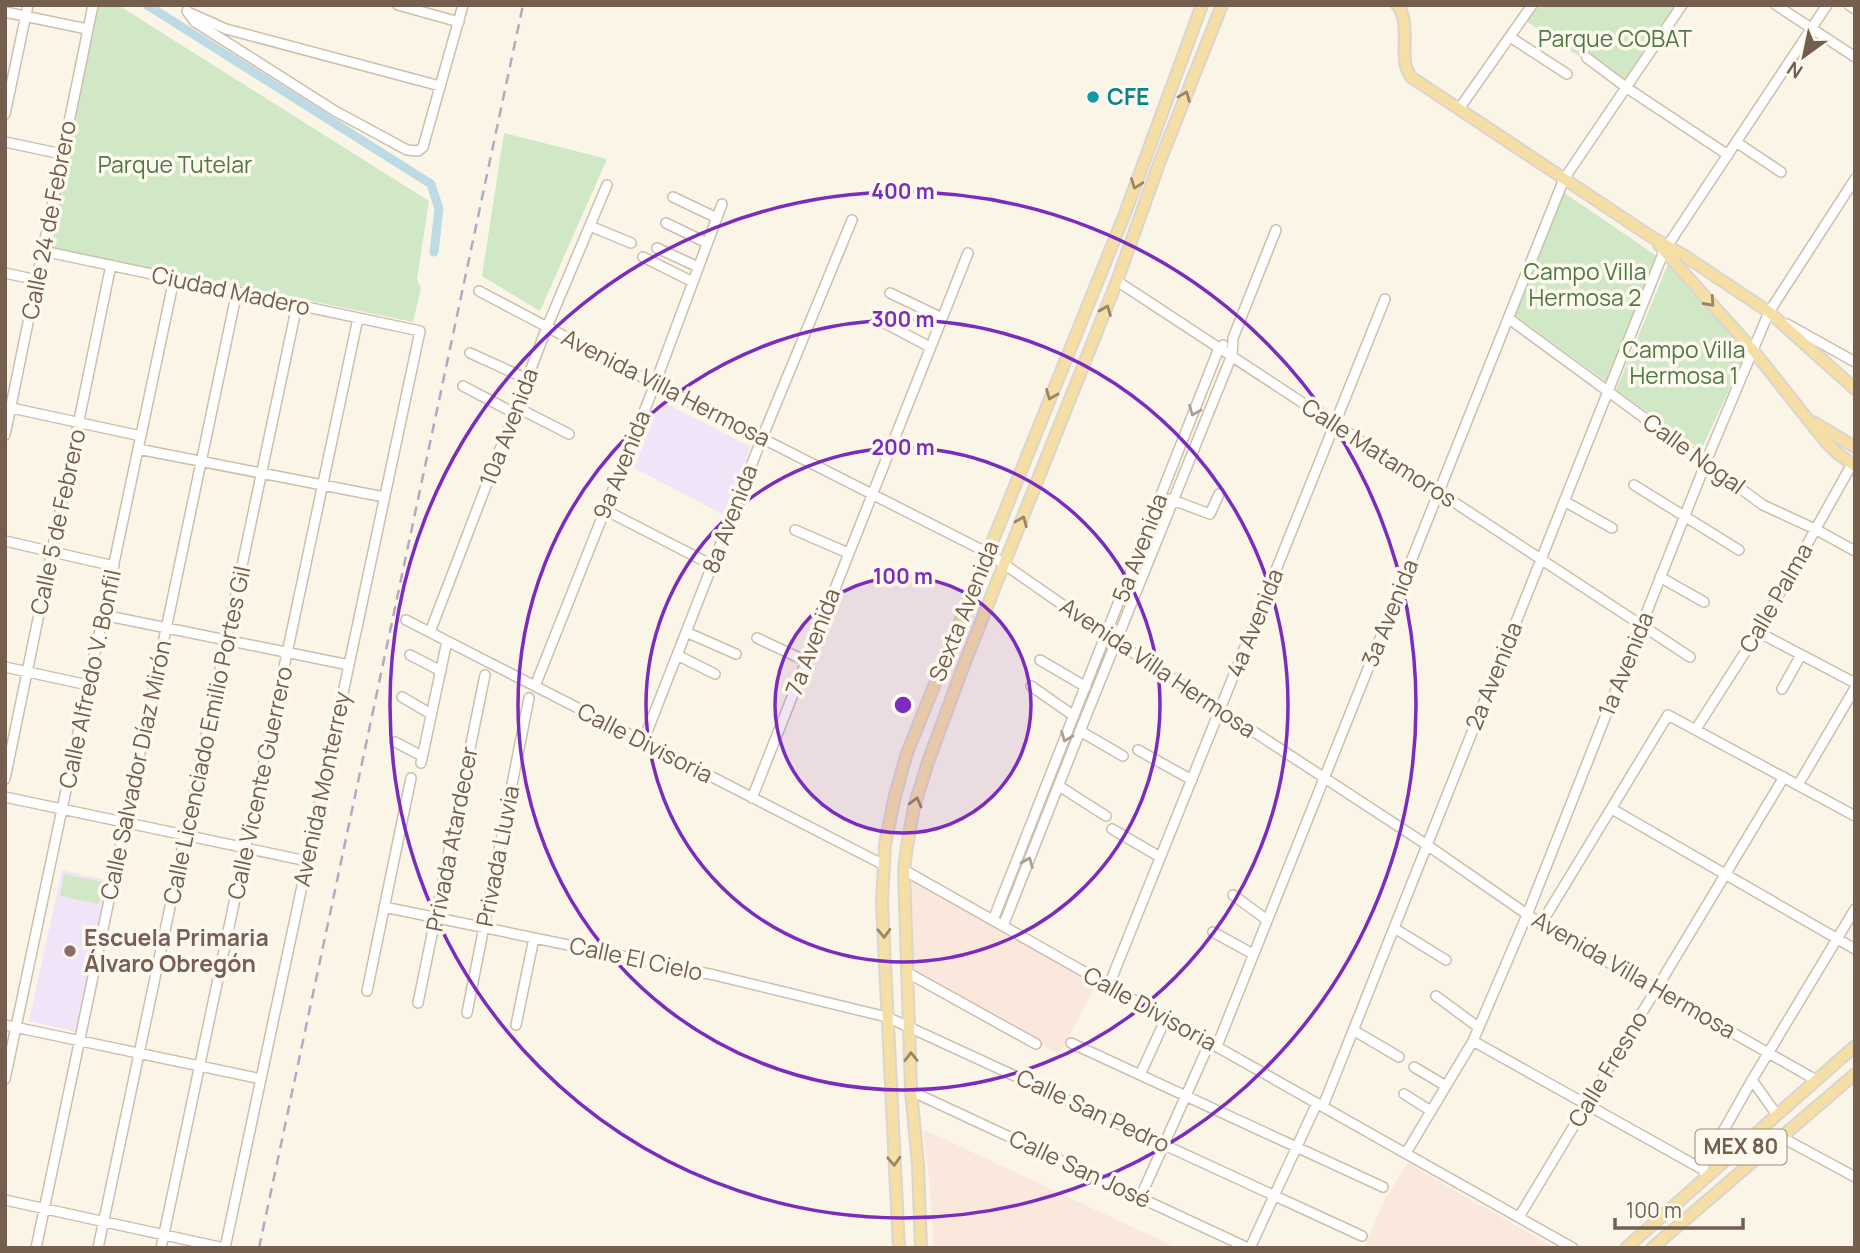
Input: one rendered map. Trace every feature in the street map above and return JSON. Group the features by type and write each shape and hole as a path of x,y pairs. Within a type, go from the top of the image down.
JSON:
{"main road":[{"name":"Sexta Avenida","path":"899,1248 883,903 887,833 895,796 907,753 1124,216 1202,5"},
{"name":"Sexta Avenida","path":"921,1248 918,1165 911,1091 904,870 914,807 963,667 1117,281 1160,161 1222,5"},
{"path":"1397,5 1401,9 1403,21 1405,64 1411,77 1772,316 1855,389"},
{"path":"1666,248 1752,349 1825,441 1854,465"},
{"path":"1807,419 1855,447"},
{"name":"MEX 80","path":"1626,1248 1705,1172 1777,1115 1855,1046"},
{"name":"MEX 80","path":"1652,1248 1855,1074"},
{"path":"1814,1109 1819,1096 1816,1080"}],"street":[{"path":"5,114 28,5"},
{"name":"Calle 24 de Febrero","path":"5,435 8,407 37,280 93,5"},
{"path":"398,5 459,22"},
{"path":"186,8 195,22 335,111 407,150 418,151 423,147 463,5"},
{"path":"1459,108 1532,5"},
{"name":"3a Avenida","path":"1140,1198 1253,954 1564,179 1682,5"},
{"path":"1776,5 1855,57"},
{"name":"2a Avenida","path":"1249,1248 1320,1105 1353,1030 1666,248 1827,5"},
{"path":"1849,5 1855,9"},
{"path":"186,8 226,29 440,86"},
{"path":"5,12 87,29"},
{"path":"1510,37 1567,74"},
{"path":"1587,58 1728,155"},
{"path":"5,142 62,154"},
{"path":"1736,142 1781,172"},
{"name":"1a Avenida","path":"1406,1153 1473,1041 1527,915 1752,349 1855,179"},
{"name":"10a Avenida","path":"430,632 547,327 607,185"},
{"path":"673,197 717,218"},
{"name":"9a Avenida","path":"535,686 655,384 722,204"},
{"name":"8a Avenida","path":"643,742 762,438 852,220"},
{"path":"666,223 707,243"},
{"path":"590,226 631,243"},
{"name":"5a Avenida","path":"1003,926 1232,355 1233,338 1276,230"},
{"path":"657,248 698,267"},
{"name":"Ciudad Madero","path":"43,251 420,331"},
{"name":"7a Avenida","path":"752,798 968,253"},
{"path":"643,257 693,282"},
{"name":"Calle 5 de Febrero","path":"5,779 111,265"},
{"path":"5,273 37,280"},
{"name":"Calle Alfredo V. Bonfil","path":"5,1079 174,279"},
{"name":"Calle Matamoros","path":"1117,281 1690,657"},
{"name":"Calle Salvador Díaz Mirón","path":"36,1248 237,291"},
{"name":"Avenida Villa Hermosa","path":"480,291 655,384 988,553 1106,635 1427,845 1541,924 1816,1080"},
{"path":"890,293 942,318"},
{"name":"4a Avenida","path":"1109,985 1385,299"},
{"name":"Calle Licenciado Emilio Portes Gil","path":"98,1248 298,305"},
{"path":"1772,316 1855,362"},
{"name":"Calle Vicente Guerrero","path":"161,1248 358,318"},
{"name":"Calle Nogal","path":"1508,318 1763,505 1855,551"},
{"path":"877,319 930,347"},
{"name":"Avenida Monterrey","path":"224,1248 420,331"},
{"path":"1219,348 1233,338"},
{"name":"5a Avenida","path":"993,920 1219,348"},
{"path":"470,353 527,380"},
{"path":"463,386 569,434"},
{"path":"8,407 141,436"},
{"path":"138,449 384,497"},
{"name":"Calle Palma","path":"1696,729 1758,632 1854,465"},
{"path":"1634,485 1739,550"},
{"path":"1161,494 1210,514 1219,494"},
{"path":"1564,501 1612,528"},
{"path":"605,510 712,565"},
{"path":"795,530 849,553"},
{"path":"5,541 114,566"},
{"path":"1660,577 1704,602"},
{"path":"103,615 349,665"},
{"name":"Calle Divisoria","path":"406,620 884,865"},
{"path":"686,632 736,654"},
{"path":"1758,632 1855,686 1798,785"},
{"path":"757,638 806,661"},
{"path":"395,742 421,760 447,641"},
{"path":"410,655 440,671"},
{"path":"677,655 715,674"},
{"path":"1782,689 1801,655"},
{"path":"1040,660 1086,687"},
{"path":"5,667 88,685"},
{"name":"Privada Atardecer","path":"418,1003 485,675"},
{"path":"1031,686 1074,716"},
{"path":"402,697 431,714"},
{"name":"Privada Lluvia","path":"467,1013 529,698"},
{"path":"1541,924 1668,715 1855,816"},
{"path":"1080,730 1123,757"},
{"path":"1138,750 1192,780"},
{"path":"1052,772 1105,816"},
{"name":"Calle Fresno","path":"1519,1217 1784,777"},
{"path":"367,991 411,778"},
{"path":"5,797 307,861"},
{"path":"1612,809 1855,949"},
{"path":"1033,820 1043,825"},
{"path":"1112,829 1160,857"},
{"name":"Calle Divisoria","path":"904,870 1573,1248"},
{"path":"1233,895 1267,920"},
{"name":"Calle El Cielo","path":"384,907 714,975 887,1017 910,1026"},
{"path":"1473,1041 1705,1172 1752,1080 1855,909"},
{"path":"1394,928 1446,960"},
{"path":"1213,932 1253,954"},
{"path":"516,1025 534,938"},
{"path":"908,973 1036,1044"},
{"path":"1436,996 1478,1027"},
{"path":"1140,1074 1166,1018"},
{"path":"5,1025 261,1079"},
{"name":"Calle San Pedro","path":"910,1026 1362,1237"},
{"path":"1353,1030 1399,1057"},
{"path":"1071,1043 1382,1187"},
{"path":"1414,1067 1446,1086"},
{"path":"1752,1080 1777,1115"},
{"name":"Calle San José","path":"911,1091 1249,1248"},
{"path":"1404,1094 1431,1111"},
{"path":"1781,1137 1855,1177"},
{"path":"5,1200 224,1248"}],"shaded area":[{"path":"661,401 751,447 724,515 634,468"},
{"name":"Escuela Primaria Álvaro Obregón","path":"62,870 110,881 77,1032 29,1021"},
{"path":"904,870 1099,980 1059,1054 908,969"},
{"path":"923,1129 1177,1248 934,1248"},
{"path":"1408,1162 1555,1248 1364,1248 1383,1203"}],"green space":[{"name":"Parque Tutelar","path":"98,5 118,5 429,201 417,279 421,288 413,322 48,247"},
{"name":"Parque COBAT","path":"1533,5 1682,5 1627,88 1523,19"},
{"path":"504,133 607,159 540,311 482,276"},
{"name":"Campo Villa Hermosa 2","path":"1560,190 1657,256 1608,383 1513,314"},
{"name":"Campo Villa Hermosa 1","path":"1668,264 1747,352 1701,450 1616,390"},
{"path":"64,874 103,882 99,904 60,896"}],"waterway":[{"path":"147,5 431,184 439,209 434,252"}],"railway":[{"path":"259,1248 523,5"}],"place":[{"name":"CFE","path":"1093,97"},
{"name":"Escuela Primaria Álvaro Obregón","path":"70,951"}]}
